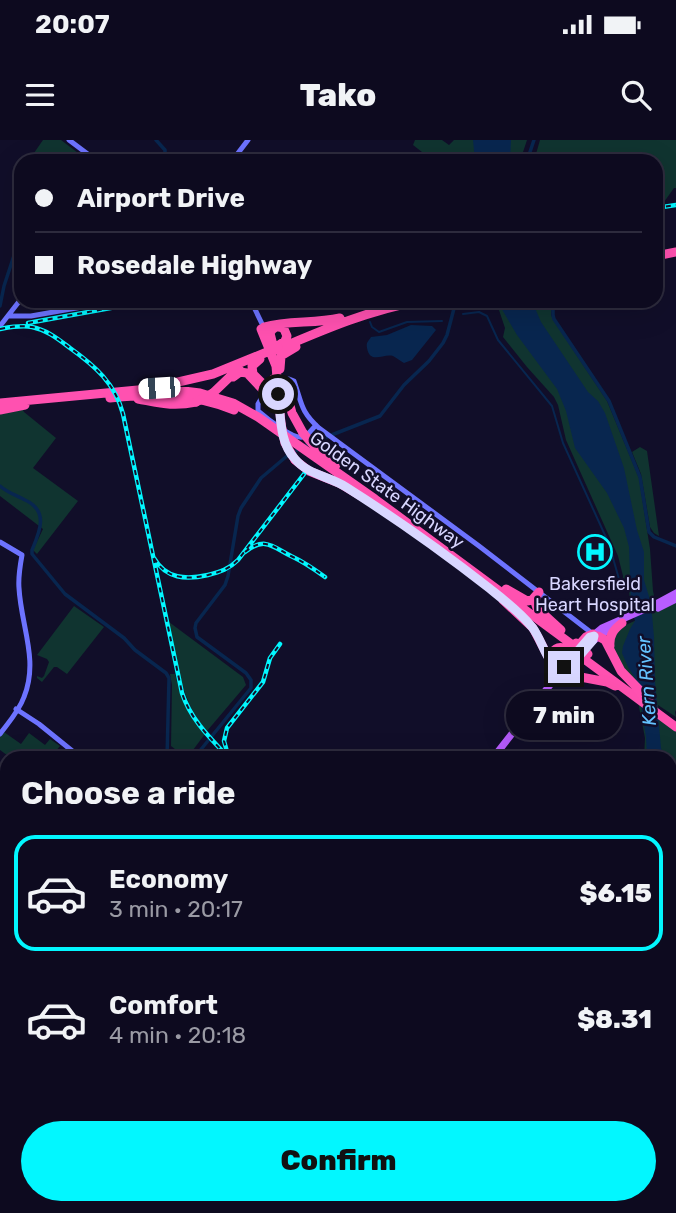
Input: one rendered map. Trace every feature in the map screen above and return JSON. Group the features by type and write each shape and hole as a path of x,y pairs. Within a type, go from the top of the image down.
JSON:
{"highway":[{"path":"263,331 282,323 322,322 382,308"},
{"path":"126,393 213,374 342,322 386,308"},
{"path":"211,394 239,368 323,328 366,312"},
{"path":"342,322 285,353 281,357 280,377 290,408 303,433 373,501"},
{"path":"263,331 273,351 278,379 280,430 295,460 309,471 373,501"},
{"path":"213,374 261,349 264,345 263,331"},
{"path":"273,351 254,363 251,370 263,384 269,384 280,377"},
{"path":"273,351 275,372 280,377"},
{"path":"126,393 169,405 183,405 211,394 242,372 250,375 265,392"},
{"path":"265,392 280,377"},
{"path":"265,392 270,387 275,388 280,406"},
{"name":"Golden State Highway","path":"0,407 126,393"},
{"name":"Golden State Highway","path":"0,407 126,393 207,401 239,412 280,430 320,463 573,647"},
{"path":"464,567 526,601 532,600 539,592"},
{"name":"Golden State Highway","path":"464,567 502,598 573,647"},
{"path":"539,592 536,606 573,647 630,684 676,727"},
{"path":"502,598 533,628 552,664 564,670"},
{"path":"610,648 611,635 627,619"},
{"path":"573,647 557,648 553,651 552,658 556,663 564,662 586,637 595,635 605,640 630,684"},
{"path":"586,657 635,697"},
{"path":"558,681 570,675 607,682 676,721"}],"main road":[{"path":"66,140 85,154"},
{"path":"237,154 248,140"},
{"path":"0,328 14,308"},
{"path":"8,316 31,316 76,308"},
{"path":"252,308 263,331"},
{"path":"280,377 293,380 304,412 316,425 595,635"},
{"path":"265,392 258,403 258,411 292,436 303,438 316,425"},
{"path":"0,542 21,554 19,592 31,666 27,688 17,710 1,730"},
{"path":"654,607 676,593"},
{"path":"497,751 595,635 676,599"},
{"path":"498,751 558,681 564,670"},
{"path":"17,710 39,723 71,751"}],"green space":[{"path":"43,140 61,140 79,154 35,154"},
{"path":"415,140 442,140 449,145 454,140 527,140 522,154 420,154 422,152 413,145"},
{"path":"540,140 676,140 676,188 663,202 663,154 536,154"},
{"path":"498,308 552,308 554,321 607,401 639,478 650,549 653,591 655,600 659,600 630,613 629,585 622,586 623,576 618,556 566,440 558,405 503,337 505,328"},
{"path":"22,408 56,438 33,468 78,501 37,554 33,550 43,529 0,496 0,411"},
{"path":"640,447 647,451 659,536 650,527 641,474 632,452"},
{"path":"676,602 676,717 658,705 660,719 676,729 676,751 644,751 645,738 634,681 626,674 611,646 617,629"},
{"path":"74,606 104,627 67,674 54,667 42,682 37,676 44,676 49,662 37,655"},
{"path":"169,622 243,677 246,685 207,731 185,693"},
{"path":"170,674 175,674 186,706 205,734 192,751 177,751 171,746"},
{"path":"4,732 21,744 29,733 45,745 50,739 60,746 56,751 1,751 0,737"}],"water":[{"path":"473,140 511,140 510,154 474,154"},
{"name":"Kern River","path":"501,308 535,308 541,322 605,413 624,468 644,552 644,580 651,603 662,751 647,751 637,681 622,653 635,621 631,607 629,547 624,528 607,493 575,448 566,411 557,389 517,335"},
{"path":"411,325 432,326 436,330 412,360 404,363 389,355 371,356 367,344 371,337 387,335"}],"waterway":[{"path":"156,140 165,150 165,154"},
{"path":"529,154 534,140"},
{"path":"0,306 14,255"},
{"path":"304,308 322,308"},
{"path":"200,751 251,688 251,680 246,673 197,637 195,628 225,585 241,508 261,478 287,456 306,445 380,416 443,343 454,308"},
{"path":"553,308 554,319 609,401 640,477 649,532 654,537 676,546"},
{"path":"463,314 479,312 487,316 498,340 552,406 563,443 609,544 619,579"},
{"path":"370,322 379,332 407,322 442,321"},
{"path":"0,486 37,510 40,522 32,554 65,594 166,673 169,678 167,751"}],"railway":[{"path":"663,207 676,205"},
{"path":"28,323 110,308"},
{"path":"0,329 28,326 57,338 96,369 115,393 123,414 182,693 196,720 222,751"},
{"path":"154,558 164,570 184,577 208,575 228,568 238,560 304,474"},
{"path":"245,552 258,545 269,545 305,563 325,577"},
{"path":"227,751 224,741 227,728 263,682 270,658 280,644"}],"place":[{"name":"Bakersfield Heart Hospital","path":"595,552"}],"route":[{"path":"278,394 283,438 298,463 372,503 502,598 533,628 554,667 561,671 568,669 594,636 590,637 564,667"}]}
